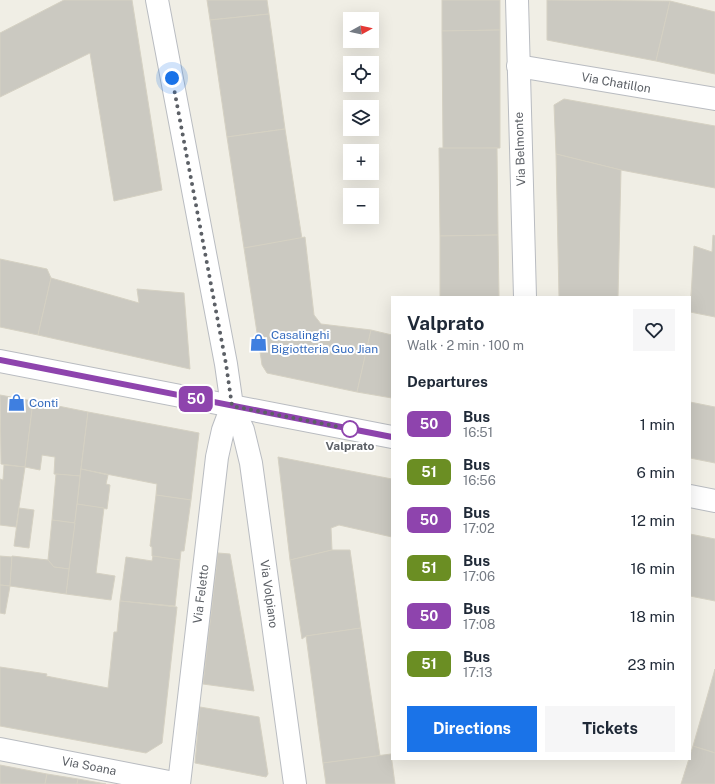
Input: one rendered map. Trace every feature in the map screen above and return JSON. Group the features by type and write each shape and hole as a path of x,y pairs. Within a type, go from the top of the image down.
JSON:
{"street":[{"name":"Via Volpiano","path":"157,0 224,351 232,406 246,441 251,463 295,784"},
{"name":"Via Belmonte","path":"517,0 525,296"},
{"name":"Via Chatillon","path":"518,66 715,99"},
{"path":"0,360 391,437"},
{"name":"Via Feletto","path":"179,784 217,457 223,430 232,406"},
{"path":"691,496 715,501"},
{"name":"Via Soana","path":"0,749 179,784"}],"building":[{"path":"64,0 132,0 162,190 114,201 90,53 0,97 0,33"},
{"path":"207,0 267,0 269,14 210,20"},
{"path":"442,0 500,0 500,30 442,31"},
{"path":"547,0 670,1 656,61 547,40"},
{"path":"670,1 715,12 715,74 656,61"},
{"path":"269,14 285,129 227,137 210,20"},
{"path":"500,30 500,148 443,149 442,31"},
{"path":"564,99 715,126 715,188 621,170 556,154 554,105"},
{"path":"285,129 302,239 244,248 227,137"},
{"path":"439,148 497,148 498,235 440,236"},
{"path":"556,154 621,170 618,296 559,296"},
{"path":"498,235 499,296 440,296 440,236"},
{"path":"713,235 715,236 715,317 691,312 694,246 712,252"},
{"path":"305,237 314,315 321,324 371,330 357,392 267,373 262,365 244,248"},
{"path":"0,259 47,269 51,278 38,335 0,327"},
{"path":"51,278 139,303 137,289 184,293 190,369 38,335"},
{"path":"371,330 391,335 391,398 357,392"},
{"path":"0,395 33,401 25,467 1,464"},
{"path":"33,401 88,412 80,476 54,474 55,457 42,455 40,470 25,467"},
{"path":"691,402 715,407 715,463 691,458"},
{"path":"88,412 199,433 191,500 156,495 157,484 81,469"},
{"path":"278,457 391,479 391,537 339,525 331,528 332,550 290,560"},
{"path":"4,465 25,467 16,527 0,525 0,479 3,480"},
{"path":"81,469 108,475 106,484 110,485 107,509 77,504"},
{"path":"56,474 80,476 75,523 52,520"},
{"path":"156,495 191,500 184,551 181,551 180,560 152,556 152,547 150,546"},
{"path":"77,504 104,508 96,573 115,576 111,600 66,594"},
{"path":"19,508 34,510 29,548 14,546"},
{"path":"52,520 75,523 69,569 54,567 48,560"},
{"path":"691,534 715,539 715,601 691,596"},
{"path":"332,550 350,550 361,628 306,636 302,639 290,560"},
{"path":"218,553 230,554 254,691 203,684"},
{"path":"0,556 12,557 10,586 0,585"},
{"path":"12,556 48,560 54,567 69,569 66,594 10,586"},
{"path":"153,556 180,560 175,606 120,601 126,557 152,561"},
{"path":"0,585 10,586 5,614 0,613"},
{"path":"120,601 177,607 162,743 146,753 0,726 0,667 47,674 46,676 108,688 114,632 117,632"},
{"path":"361,628 380,756 323,763 306,636"},
{"path":"715,669 715,753 693,746"},
{"path":"200,707 259,717 268,774 266,777 195,763"},
{"path":"693,746 715,753 715,784 681,784 689,760 691,760"},
{"path":"391,754 395,784 326,784 323,763"},
{"path":"0,765 47,774 45,784 0,784"},
{"path":"47,774 78,779 77,784 45,784"},
{"path":"78,779 106,784 77,784"}],"bus line":[{"name":"50","path":"0,360 391,437"}],"place":[{"name":"Casalinghi Bigiotteria Guo Jian","path":"258,342"},
{"name":"Conti","path":"16,403"},
{"name":"Valprato","path":"350,429"}],"route":[{"path":"172,78 226,364 232,406 350,429"}]}
